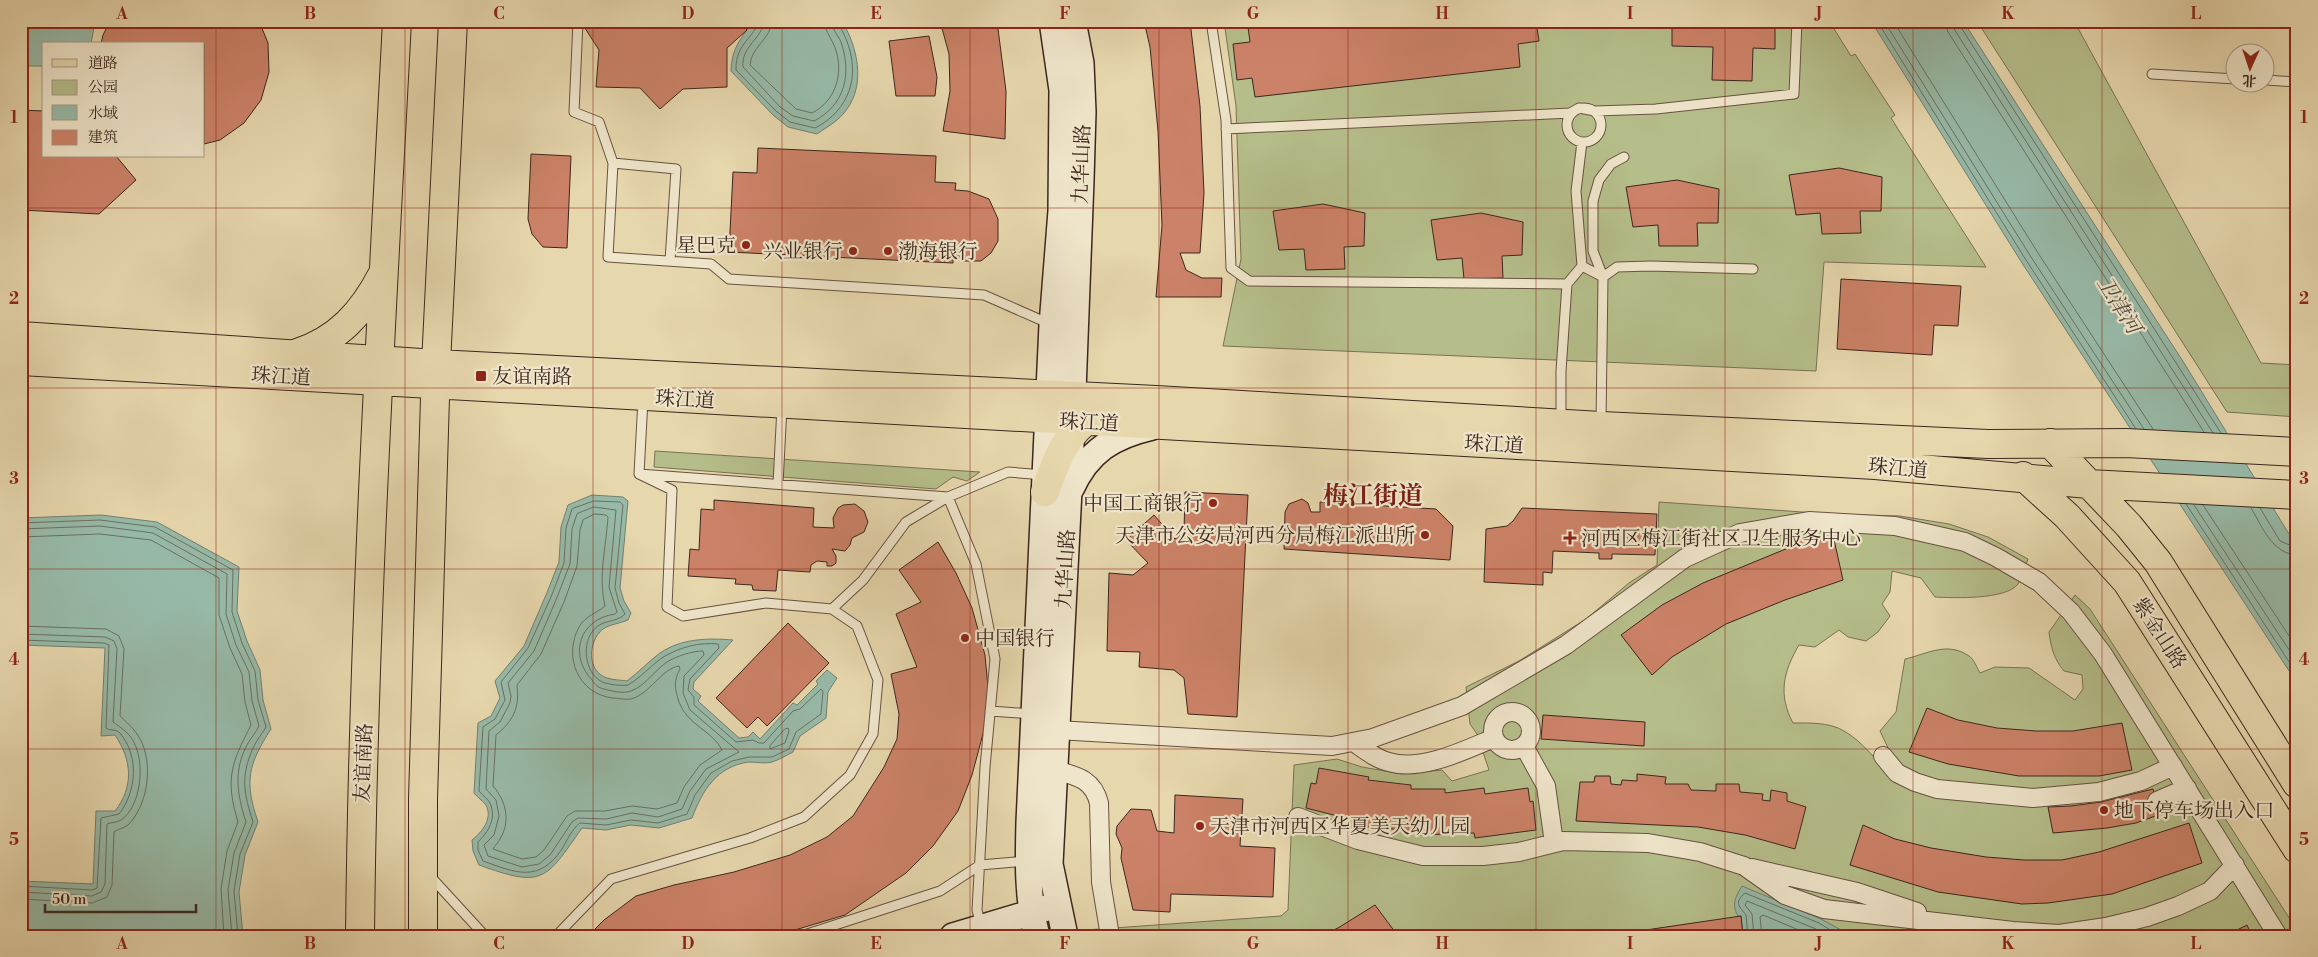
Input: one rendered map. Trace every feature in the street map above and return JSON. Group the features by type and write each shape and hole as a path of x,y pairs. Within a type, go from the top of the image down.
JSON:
{"main road":[{"name":"友谊南路","path":"360,936 362,786 378,371 397,21"},
{"path":"423,936 422,866 435,374 453,21"},
{"path":"294,354 322,343 344,329 366,303 384,271"},
{"name":"珠江道","path":"21,336 294,354 378,371"},
{"name":"珠江道","path":"21,361 378,371 1066,415"},
{"name":"珠江道","path":"435,374 643,396 782,404 1066,415 1158,413 1561,423 1988,444 2126,444 2297,452"},
{"name":"珠江道","path":"1158,413 1865,465 2089,484 2290,494"},
{"path":"1053,487 1066,415"},
{"name":"紫金山路","path":"2050,443 2129,526 2158,562 2297,784"},
{"name":"紫金山路","path":"1988,444 2067,516 2127,582 2297,849"}],"street":[{"name":"九华山路","path":"1052,21 1062,90 1060,211 1052,325 1066,415"},
{"name":"九华山路","path":"1066,415 1083,112 1081,63 1074,21"},
{"path":"1053,487 1078,473 1097,450 1158,413"},
{"name":"九华山路","path":"1034,925 1028,861 1035,714 1053,487"},
{"name":"九华山路","path":"1053,487 1057,730 1050,864 1060,935"},
{"path":"1057,730 1332,746 1355,743 1462,706 1566,645 1685,558 1740,533 1809,521 1895,526 1965,542 1996,556 2040,582 2072,612 2103,654 2278,936"},
{"path":"1491,690 1503,714"},
{"path":"1516,712 1527,718 1532,730 1528,742 1524,746 1518,749 1507,749 1497,743 1493,733 1495,722 1503,714 1516,712"},
{"path":"1355,743 1374,756 1390,763 1403,764 1438,760 1494,738"},
{"path":"1524,746 1546,786 1554,843"},
{"path":"1883,756 1898,773 1915,782 1937,789 2033,798 2098,792 2141,781 2173,766"},
{"path":"1055,770 1084,779 1096,792 1099,803 1102,882 1110,936"},
{"path":"2157,801 2187,788"},
{"path":"1298,818 1358,840 1423,856 1483,856 1519,852 1563,841 1648,843 1700,852 1744,866 1857,892 1953,924"},
{"path":"1744,866 1785,895 1824,909 2013,931 2058,934 2106,927 2147,917 2210,891 2234,865"},
{"path":"953,936 982,927 1034,925 1057,905"}],"lane":[{"path":"578,21 574,112 599,122 613,163 608,257 711,264 729,279 984,295 1052,325"},
{"path":"1211,21 1226,130 1231,268 1249,282 1567,284"},
{"path":"1594,111 1601,121 1600,132 1591,140 1582,142 1574,140 1567,130 1567,118 1579,108 1594,111 1656,109 1794,94 1797,21"},
{"path":"2152,74 2226,78"},
{"path":"2276,81 2297,82"},
{"path":"1226,130 1570,114"},
{"path":"1561,423 1561,372 1567,284 1582,266 1576,190 1582,142"},
{"path":"1601,426 1603,277 1593,251 1593,201 1599,180 1611,164 1624,157"},
{"path":"613,163 676,169 670,261"},
{"path":"1582,266 1603,277"},
{"path":"1603,277 1617,267 1652,266 1753,269"},
{"path":"639,474 643,396"},
{"path":"778,484 782,404"},
{"path":"832,609 862,580 906,522 948,496 1008,472 1053,487"},
{"path":"639,474 948,496"},
{"path":"556,936 612,879 750,838 804,817 850,776 873,734 878,680 857,626 832,609 766,603 683,616 667,607 672,490 639,474"},
{"path":"948,496 976,564 994,659 980,865 978,910 982,927"},
{"path":"990,712 1035,714"},
{"path":"801,936 940,891 980,865 1028,861"},
{"path":"422,866 485,936"}],"green space":[{"path":"1224,21 1829,21 1851,56 1855,54 1895,115 1891,118 1986,267 1824,262 1816,371 1223,346 1241,259 1236,106"},
{"path":"1977,21 2074,21 2261,363 2297,365 2297,417 2227,412"},
{"path":"655,451 980,472 967,481 953,477 936,489 654,467"},
{"path":"1659,502 1831,514 1900,516 1949,524 1988,537 2028,559 2020,581 2012,589 2003,593 1979,597 1935,597 1921,578 1892,571 1890,592 1882,604 1890,616 1878,632 1866,641 1848,637 1839,630 1815,647 1799,645 1789,665 1784,684 1785,703 1793,723 1825,725 1844,731 1863,746 1892,778 1891,754 1880,731 1896,712 1905,659 1937,650 1953,649 1971,657 1980,673 1995,667 2029,668 2075,700 2083,689 2082,675 2064,671 2054,653 2049,632 2075,595 2090,609 2297,930 2297,936 1088,936 1086,930 1281,916 1288,910 1294,765 1337,759 1362,767 1402,774 1442,770 1452,781 1489,770 1477,734 1470,724 1466,687 1519,661 1586,619 1629,583 1657,565"}],"water":[{"path":"21,21 95,21 91,42 42,42 42,66 21,66"},
{"path":"754,21 842,21 852,42 858,76 853,99 841,117 817,134 788,127 773,115 731,71 735,50"},
{"name":"卫津河","path":"1871,21 1963,21 2184,363 2289,534 2297,537 2297,683 2022,263"},
{"path":"592,495 623,497 628,501 620,588 624,601 631,613 628,620 603,629 594,641 592,648 593,663 595,669 600,674 609,679 627,681 660,653 677,644 705,639 733,640 694,682 693,689 701,696 698,701 739,738 748,737 753,732 760,739 793,703 797,705 818,684 816,681 827,670 837,678 828,692 826,718 800,736 793,752 772,762 738,764 720,774 706,789 692,818 659,828 631,825 606,830 582,828 550,869 541,875 530,877 517,876 479,865 473,851 472,840 483,829 488,815 486,805 474,793 478,723 491,716 500,698 495,681 524,646 546,595 559,562 561,527 568,505"},
{"path":"101,515 157,522 239,567 237,611 247,641 260,670 263,700 271,729 257,753 251,774 251,795 258,822 245,855 239,892 243,936 21,936 21,881 93,884 96,811 115,811 125,793 128,773 125,754 115,735 101,736 105,648 21,645 21,518"},
{"path":"1742,886 1821,919 1852,936 1743,936 1741,916 1738,916 1735,908 1736,897"}],"building":[{"path":"110,21 259,21 268,43 269,72 261,100 244,123 220,140 205,144 205,42 101,42"},
{"path":"739,21 747,30 727,48 727,87 683,89 660,109 640,88 596,87 599,50 581,22"},
{"path":"940,21 997,21 1006,91 1005,139 943,131 950,91 949,54"},
{"path":"1144,21 1190,21 1200,106 1204,193 1200,253 1180,253 1186,270 1202,278 1222,278 1221,297 1156,297 1162,225 1158,131 1150,47"},
{"path":"1302,21 1536,21 1539,41 1518,44 1520,67 1255,97 1252,78 1237,80 1233,44 1250,42 1248,27"},
{"path":"1672,21 1775,21 1775,49 1753,48 1752,81 1712,80 1713,47 1672,46"},
{"path":"929,36 937,77 935,96 896,96 889,41"},
{"path":"21,110 42,111 42,158 118,158 136,180 99,214 21,210"},
{"path":"758,148 936,156 935,182 956,183 955,190 968,191 989,199 998,219 998,241 991,253 981,261 964,261 953,251 953,263 729,252 733,172 757,173"},
{"path":"531,154 571,156 567,248 543,247 532,234 528,219"},
{"path":"1839,168 1882,177 1881,211 1860,211 1861,233 1822,234 1820,213 1796,215 1789,175"},
{"path":"1677,180 1719,189 1718,223 1697,223 1698,246 1659,246 1658,225 1633,227 1626,187"},
{"path":"1323,204 1365,213 1364,246 1344,247 1345,269 1306,270 1304,249 1279,250 1273,211"},
{"path":"1481,213 1523,222 1522,255 1502,256 1503,278 1464,279 1462,258 1437,260 1431,220"},
{"path":"1841,279 1961,286 1958,326 1934,325 1932,355 1837,349"},
{"path":"1185,492 1248,495 1237,717 1188,714 1184,678 1174,670 1139,667 1140,652 1107,651 1109,573 1133,575 1148,563 1126,540 1154,515 1175,539 1184,532"},
{"path":"1302,499 1308,503 1311,512 1320,512 1320,502 1436,509 1453,526 1450,560 1284,549 1285,512 1289,504"},
{"path":"714,500 814,508 813,527 834,528 833,518 838,508 843,505 855,504 864,511 868,522 864,532 852,538 850,545 845,551 832,549 836,556 836,563 832,566 827,566 827,562 817,561 811,565 810,572 778,570 776,591 753,590 752,585 735,584 736,579 688,576 690,549 699,550 701,509 714,510"},
{"path":"1522,508 1657,514 1655,555 1612,554 1612,559 1599,559 1599,553 1553,551 1552,573 1543,572 1543,585 1484,582 1486,529 1507,526"},
{"path":"1833,535 1843,580 1785,600 1726,624 1672,657 1652,675 1621,635 1662,605 1703,583 1793,546 1793,538 1805,536 1809,540"},
{"path":"938,542 956,573 972,608 985,655 989,699 984,730 972,775 958,811 933,846 906,873 845,915 775,936 588,936 604,920 636,896 674,885 734,872 790,855 827,837 853,816 884,767 897,739 899,714 891,674 917,667 896,614 921,602 899,570"},
{"path":"788,623 829,663 767,726 758,717 747,728 716,698"},
{"path":"1927,708 1958,720 1997,728 2036,731 2073,731 2122,723 2132,770 2099,776 2019,776 1948,764 1909,752"},
{"path":"1543,715 1645,722 1644,746 1541,739"},
{"path":"1319,768 1369,777 1368,780 1411,785 1411,789 1445,789 1445,793 1484,788 1485,794 1528,788 1530,802 1533,801 1536,830 1475,838 1474,833 1420,835 1420,831 1365,827 1365,823 1306,808 1311,783 1316,784"},
{"path":"1637,774 1666,777 1665,784 1688,784 1691,790 1716,791 1716,784 1739,784 1740,792 1763,794 1762,800 1770,801 1771,790 1787,793 1787,801 1806,807 1795,849 1745,835 1698,827 1576,821 1580,782 1594,782 1595,776 1610,776 1611,784 1621,785 1622,780 1637,781"},
{"name":"地下停车场出入口","path":"2153,789 2161,814 2136,823 2053,833 2048,807 2101,802"},
{"path":"1175,795 1243,799 1240,846 1275,848 1273,897 1171,894 1170,912 1133,910 1121,858 1122,848 1116,834 1117,826 1131,809 1151,810 1157,831 1174,833"},
{"path":"2189,823 2202,863 2112,894 2048,903 2022,904 1938,892 1850,865 1863,825 1895,839 1931,848 1986,857 2062,860 2099,852"},
{"path":"1375,905 1398,936 1320,936 1338,928"},
{"path":"1741,916 1743,936 1605,936"},
{"path":"2247,925 2252,936 2225,936"}],"place":[{"name":"星巴克","path":"746,245"},
{"name":"兴业银行","path":"853,251"},
{"name":"渤海银行","path":"888,251"},
{"name":"友谊南路","path":"481,376"},
{"name":"中国工商银行","path":"1213,503"},
{"name":"天津市公安局河西分局梅江派出所","path":"1425,535"},
{"name":"河西区梅江街社区卫生服务中心","path":"1570,538"},
{"name":"中国银行","path":"965,638"},
{"name":"地下停车场出入口","path":"2104,810"},
{"name":"天津市河西区华夏美天幼儿园","path":"1200,826"}],"district":[{"name":"梅江街道","path":"1373,495"}]}
